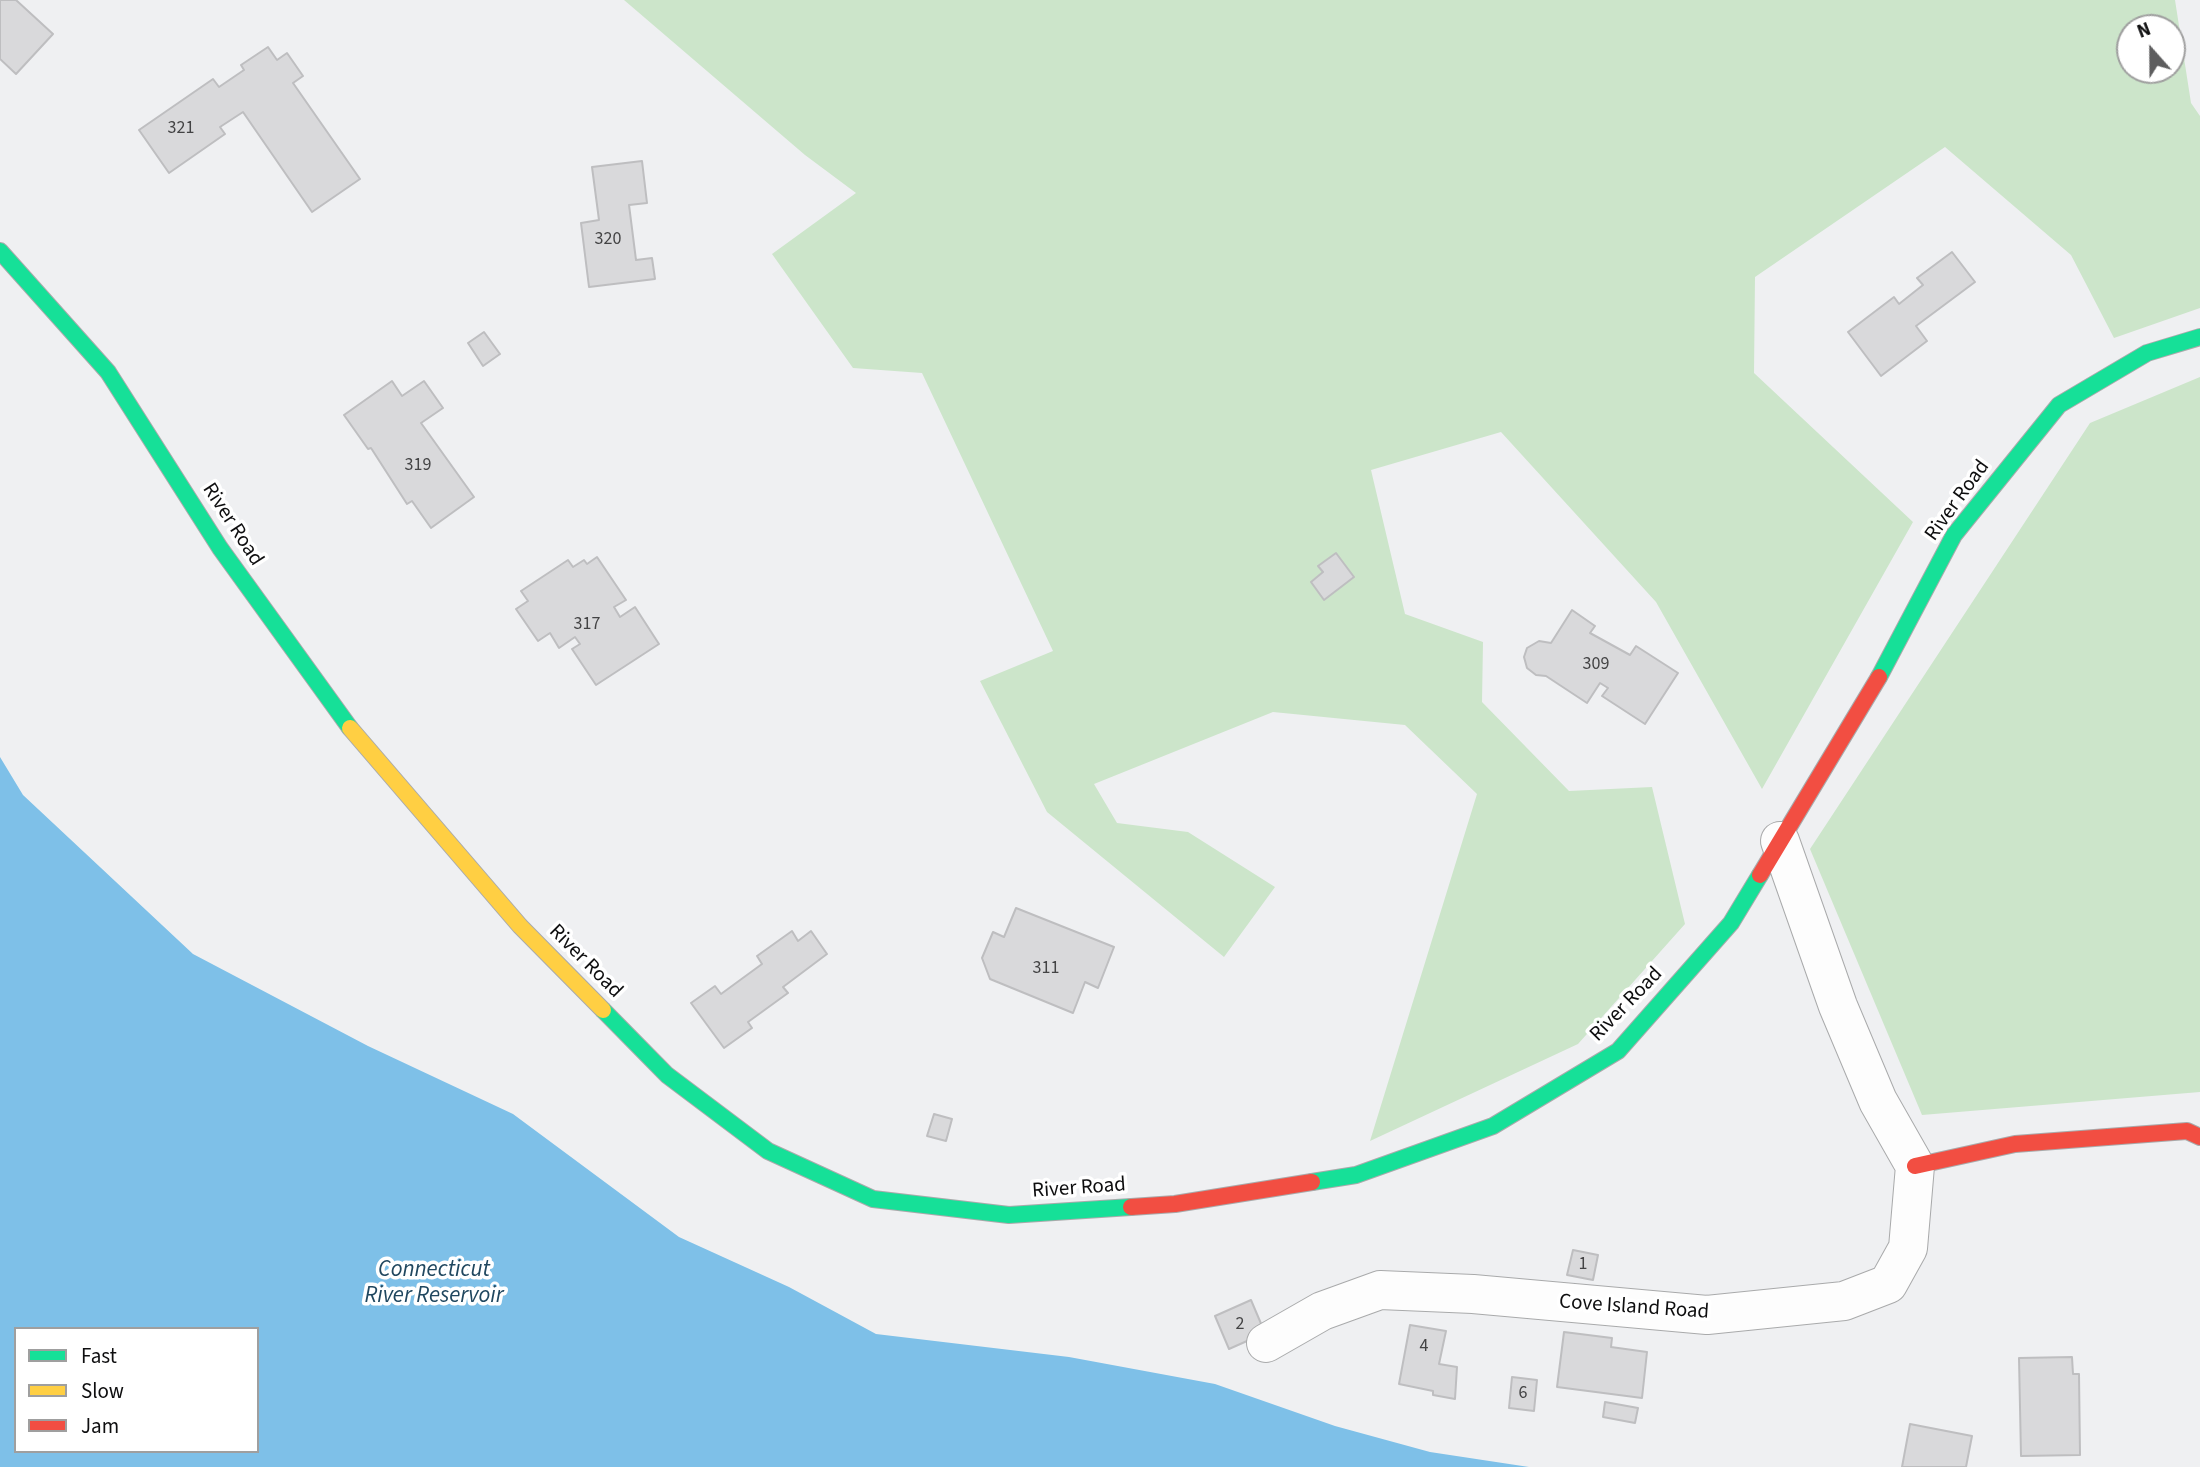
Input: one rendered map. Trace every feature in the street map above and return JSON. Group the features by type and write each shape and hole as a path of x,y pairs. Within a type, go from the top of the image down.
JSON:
{"street":[{"name":"River Road","path":"0,251 108,372 220,548 357,737 520,926 667,1075 768,1151 873,1199 1009,1215 1175,1204 1356,1175 1493,1126 1618,1051 1731,923 1893,653 1954,535 2059,405 2147,353 2200,337"},
{"path":"1780,841 1838,1006 1878,1101 1915,1167 2015,1144 2187,1131 2200,1137"},
{"name":"Cove Island Road","path":"1266,1343 1322,1311 1380,1290 1473,1294 1707,1315 1844,1300 1888,1283 1908,1248 1915,1167"}],"green space":[{"path":"624,0 2175,0 2177,14 2116,14 2116,84 2186,84 2186,71 2191,103 2200,116 2200,308 2114,338 2071,255 1945,147 1755,277 1754,373 1913,522 1762,789 1656,602 1501,432 1371,470 1405,614 1483,642 1482,702 1569,791 1652,787 1685,924 1578,1044 1370,1141 1477,794 1405,725 1273,712 1094,784 1117,823 1188,832 1275,887 1224,957 1047,812 980,681 1053,651 922,373 853,368 772,254 856,193 805,155"},
{"path":"2200,377 2200,1092 1922,1115 1810,849 2090,423"}],"water":[{"name":"Connecticut River Reservoir","path":"0,757 23,795 193,954 368,1046 513,1114 679,1237 789,1287 876,1334 1069,1357 1215,1384 1335,1426 1430,1452 1529,1467 0,1467"}],"building":[{"path":"0,0 16,0 53,34 16,74 0,59"},
{"path":"268,47 277,60 287,53 303,76 293,83 360,179 312,212 243,112 220,127 225,134 169,173 139,130 213,79 219,87 244,70 241,65"},
{"path":"642,161 647,203 629,205 636,260 652,258 655,279 589,287 581,223 599,220 592,167"},
{"path":"1952,252 1975,282 1916,326 1927,341 1881,376 1848,332 1894,297 1899,304 1923,285 1917,278"},
{"path":"484,332 500,354 483,366 468,343"},
{"path":"392,381 402,396 424,381 443,408 421,423 474,497 431,528 412,501 407,504 371,448 368,449 344,415"},
{"path":"1336,553 1354,577 1324,600 1311,582 1323,572 1318,566"},
{"path":"597,557 626,600 614,607 620,617 635,607 659,644 596,685 572,649 580,644 575,637 559,648 550,633 538,641 516,609 528,601 521,591 568,560 573,567 584,560 587,564"},
{"path":"1572,610 1595,626 1590,633 1630,655 1636,646 1678,673 1645,724 1602,696 1608,688 1600,683 1587,703 1546,676 1536,675 1527,668 1524,657 1527,648 1539,641 1551,643"},
{"path":"1016,908 1114,947 1098,988 1085,982 1073,1013 990,979 982,958 993,932 1004,937"},
{"path":"792,931 798,941 811,931 827,954 783,987 788,993 748,1022 752,1028 724,1048 691,1003 715,986 721,994 762,964 757,956"},
{"path":"934,1114 952,1119 946,1141 927,1136"},
{"path":"1573,1250 1598,1255 1593,1280 1567,1275"},
{"path":"1251,1300 1265,1333 1229,1349 1215,1316"},
{"path":"1410,1325 1446,1331 1439,1364 1457,1367 1455,1399 1399,1384"},
{"path":"1564,1332 1612,1338 1611,1347 1647,1352 1642,1398 1557,1387"},
{"path":"2072,1357 2073,1374 2079,1374 2080,1455 2021,1456 2019,1358"},
{"path":"1512,1377 1537,1380 1534,1411 1509,1408"},
{"path":"1605,1402 1638,1408 1635,1423 1603,1417"},
{"path":"1910,1424 1972,1436 1966,1467 1902,1467"}],"traffic: fast":[{"path":"0,251 108,372 220,548 350,728"},
{"path":"1879,677 1954,535 2059,405 2147,353 2200,337"},
{"path":"1312,1182 1356,1175 1493,1126 1618,1051 1731,923 1760,875"},
{"path":"603,1010 667,1075 768,1151 873,1199 1009,1215 1131,1207"}],"traffic: slow":[{"path":"350,728 520,926 603,1010"}],"traffic: jam":[{"path":"1760,875 1879,677"},
{"path":"1915,1166 2015,1144 2187,1131 2200,1137"},
{"path":"1131,1207 1175,1204 1312,1182"}]}
